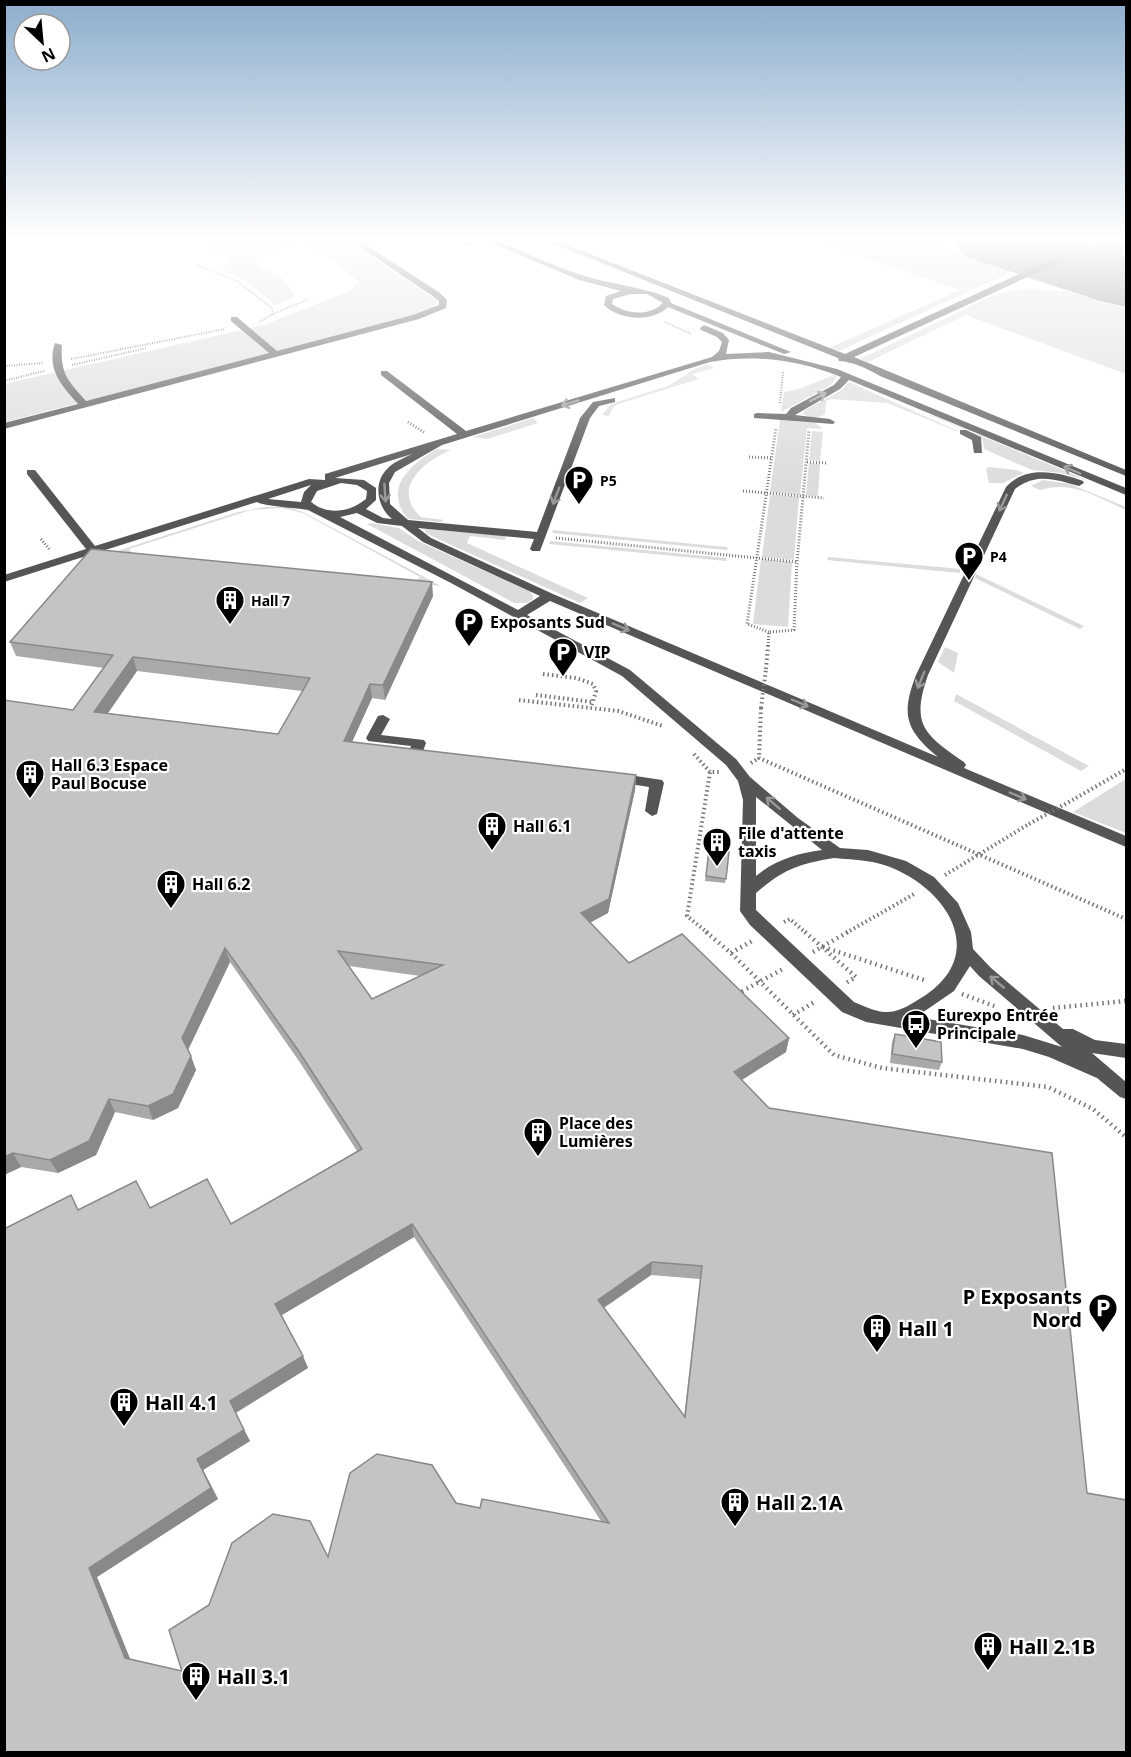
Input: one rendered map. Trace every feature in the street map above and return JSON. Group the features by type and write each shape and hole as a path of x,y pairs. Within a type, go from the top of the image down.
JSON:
{"street":[{"path":"239,323 276,354"},
{"path":"4,426 392,323"},
{"path":"688,323 713,331 724,339 726,346 716,357"},
{"path":"714,323 1126,492"},
{"path":"756,323 846,357 1126,473"},
{"path":"823,367 920,323"},
{"path":"58,345 56,365 60,377 84,405"},
{"path":"4,579 716,357 747,354 769,355 834,371"},
{"path":"536,549 585,418 591,409 596,404 662,383 683,368"},
{"path":"384,373 465,435"},
{"path":"783,417 837,387 847,377"},
{"path":"879,390 920,413 975,437 978,441 978,450"},
{"path":"757,416 830,422"},
{"path":"453,439 478,441"},
{"path":"438,443 391,470 384,483 385,504 389,511 403,524 427,540 549,596 1126,842"},
{"path":"31,472 94,552"},
{"path":"985,782 928,740 913,720 912,709 922,675 1011,487 1016,482 1030,476 1050,475 1068,478 1126,502"},
{"path":"310,507 306,503 308,493 323,481 351,480 368,486 372,490 371,501 359,510 340,514 323,513"},
{"path":"204,516 261,502 282,502 310,507 519,615 626,673 719,751 745,780 835,852"},
{"path":"359,510 372,518 403,524 540,536"},
{"path":"340,514 357,532"},
{"path":"519,615 549,596"},
{"path":"383,719 373,738 419,742 415,754 438,757"},
{"path":"600,776 657,783 652,811"},
{"path":"745,780 750,800 748,911 754,921 848,1007 866,1015 894,1022 1023,1042 1053,1051 1104,1073"},
{"path":"748,891 759,877 787,861 835,852 869,855 903,867 931,884 953,908 961,922 966,952 955,979 894,1022"},
{"path":"966,952 985,972 1126,1092"},
{"path":"1029,1010 1092,1046 1126,1051"}],"path":[{"path":"4,381 56,365 254,323"},
{"path":"672,323 697,338"},
{"path":"4,366 56,365 243,326"},
{"path":"781,367 784,371 783,417 771,458 747,624 769,632 794,630 797,562 809,429"},
{"path":"749,457 771,458"},
{"path":"807,462 826,463"},
{"path":"743,491 824,498"},
{"path":"540,536 797,562"},
{"path":"41,539 58,562"},
{"path":"769,632 761,708 759,758 1126,919"},
{"path":"543,674 576,678 593,684 596,691 591,708"},
{"path":"536,695 593,702"},
{"path":"519,700 618,711 667,728"},
{"path":"731,997 931,884 1029,824 1126,769"},
{"path":"1029,1010 1126,1001"}],"shaded area":[{"path":"269,323 385,323 5,422 4,384"},
{"path":"885,323 900,323 839,351 829,348"},
{"path":"935,323 949,323 868,362 860,359"},
{"path":"988,323 1126,323 1126,374"},
{"path":"708,364 714,368 692,374 699,379 618,404 613,407 609,416 602,415 611,404 668,386 693,370"},
{"path":"834,375 837,376 831,385 781,412 784,392 799,389"},
{"path":"849,382 969,436 887,403 831,399 826,401 825,414 822,416 814,417 803,414 805,410 842,390"},
{"path":"929,415 931,415 1089,481 1061,473 1032,470 984,449 980,436"},
{"path":"533,418 538,423 487,439 473,437"},
{"path":"780,420 815,423 823,429 807,428 800,495 770,492"},
{"path":"812,431 823,432 820,461 809,460"},
{"path":"437,449 451,450 421,469 410,486 409,496 412,507 421,517 444,520 441,522 408,519 401,508 398,497 399,487 403,478 418,462"},
{"path":"809,463 820,464 818,496 806,495"},
{"path":"989,467 1024,473 1003,483 989,483 986,469"},
{"path":"1043,480 1070,484 1126,507 1126,510 1084,491 1063,487 1040,490 1031,486"},
{"path":"770,495 799,497 794,560 762,557"},
{"path":"265,507 287,507 303,512 441,586 412,583 420,577 303,513 282,508 251,510 129,549 133,554 114,552 238,512"},
{"path":"367,524 399,528 418,541 529,591 533,599 527,603 514,603"},
{"path":"425,529 505,536 504,540 470,536 467,543 588,598 580,603 438,539 426,533"},
{"path":"553,530 728,547 727,550 552,533"},
{"path":"550,541 727,558 726,561 549,544"},
{"path":"828,557 961,569 960,573 827,560"},
{"path":"761,559 792,562 788,627 753,624"},
{"path":"976,574 1084,626 1080,629 975,578"},
{"path":"945,647 958,653 954,673 938,662"},
{"path":"956,694 1089,766 1081,771 954,701"},
{"path":"1126,779 1126,833 1073,812 1121,782"}],"building":[{"path":"91,549 432,582 383,685 370,684 344,741 636,775 609,899 581,913 629,963 682,934 789,1038 734,1072 769,1108 1052,1153 1087,1493 1126,1500 1126,1752 4,1752 4,1229 71,1195 78,1210 136,1181 150,1208 207,1179 231,1224 362,1149 298,1050 225,948 182,1038 191,1056 173,1094 148,1106 109,1099 89,1141 50,1160 13,1153 4,1157 4,700 73,710 113,655 10,642","holes":["133,657 310,678 278,734 94,712","338,951 443,965 372,999","412,1224 609,1523 482,1499 480,1508 456,1503 432,1465 377,1454 350,1473 328,1557 310,1521 273,1514 232,1543 209,1605 169,1630 182,1671 125,1658 89,1568 211,1488 197,1459 244,1430 230,1401 303,1356 275,1304","652,1262 702,1266 685,1417 598,1300"]},
{"name":"File d'attente taxis","path":"709,849 729,852 726,879 706,876"},
{"path":"895,1034 941,1042 942,1062 892,1054"}],"place":[{"name":"P5","path":"579,506"},
{"name":"P4","path":"969,582"},
{"name":"Hall 7","path":"230,626"},
{"name":"Exposants Sud","path":"469,648"},
{"name":"VIP","path":"563,678"},
{"name":"Hall 6.3 Espace Paul Bocuse","path":"30,800"},
{"name":"Hall 6.1","path":"492,852"},
{"name":"File d'attente taxis","path":"717,868"},
{"name":"Hall 6.2","path":"171,910"},
{"name":"Eurexpo Entrée Principale","path":"916,1050"},
{"name":"Place des Lumières","path":"538,1158"},
{"name":"P Exposants Nord","path":"1103,1334"},
{"name":"Hall 1","path":"877,1354"},
{"name":"Hall 4.1","path":"124,1428"},
{"name":"Hall 2.1A","path":"735,1528"},
{"name":"Hall 2.1B","path":"988,1672"},
{"name":"Hall 3.1","path":"196,1702"}]}
